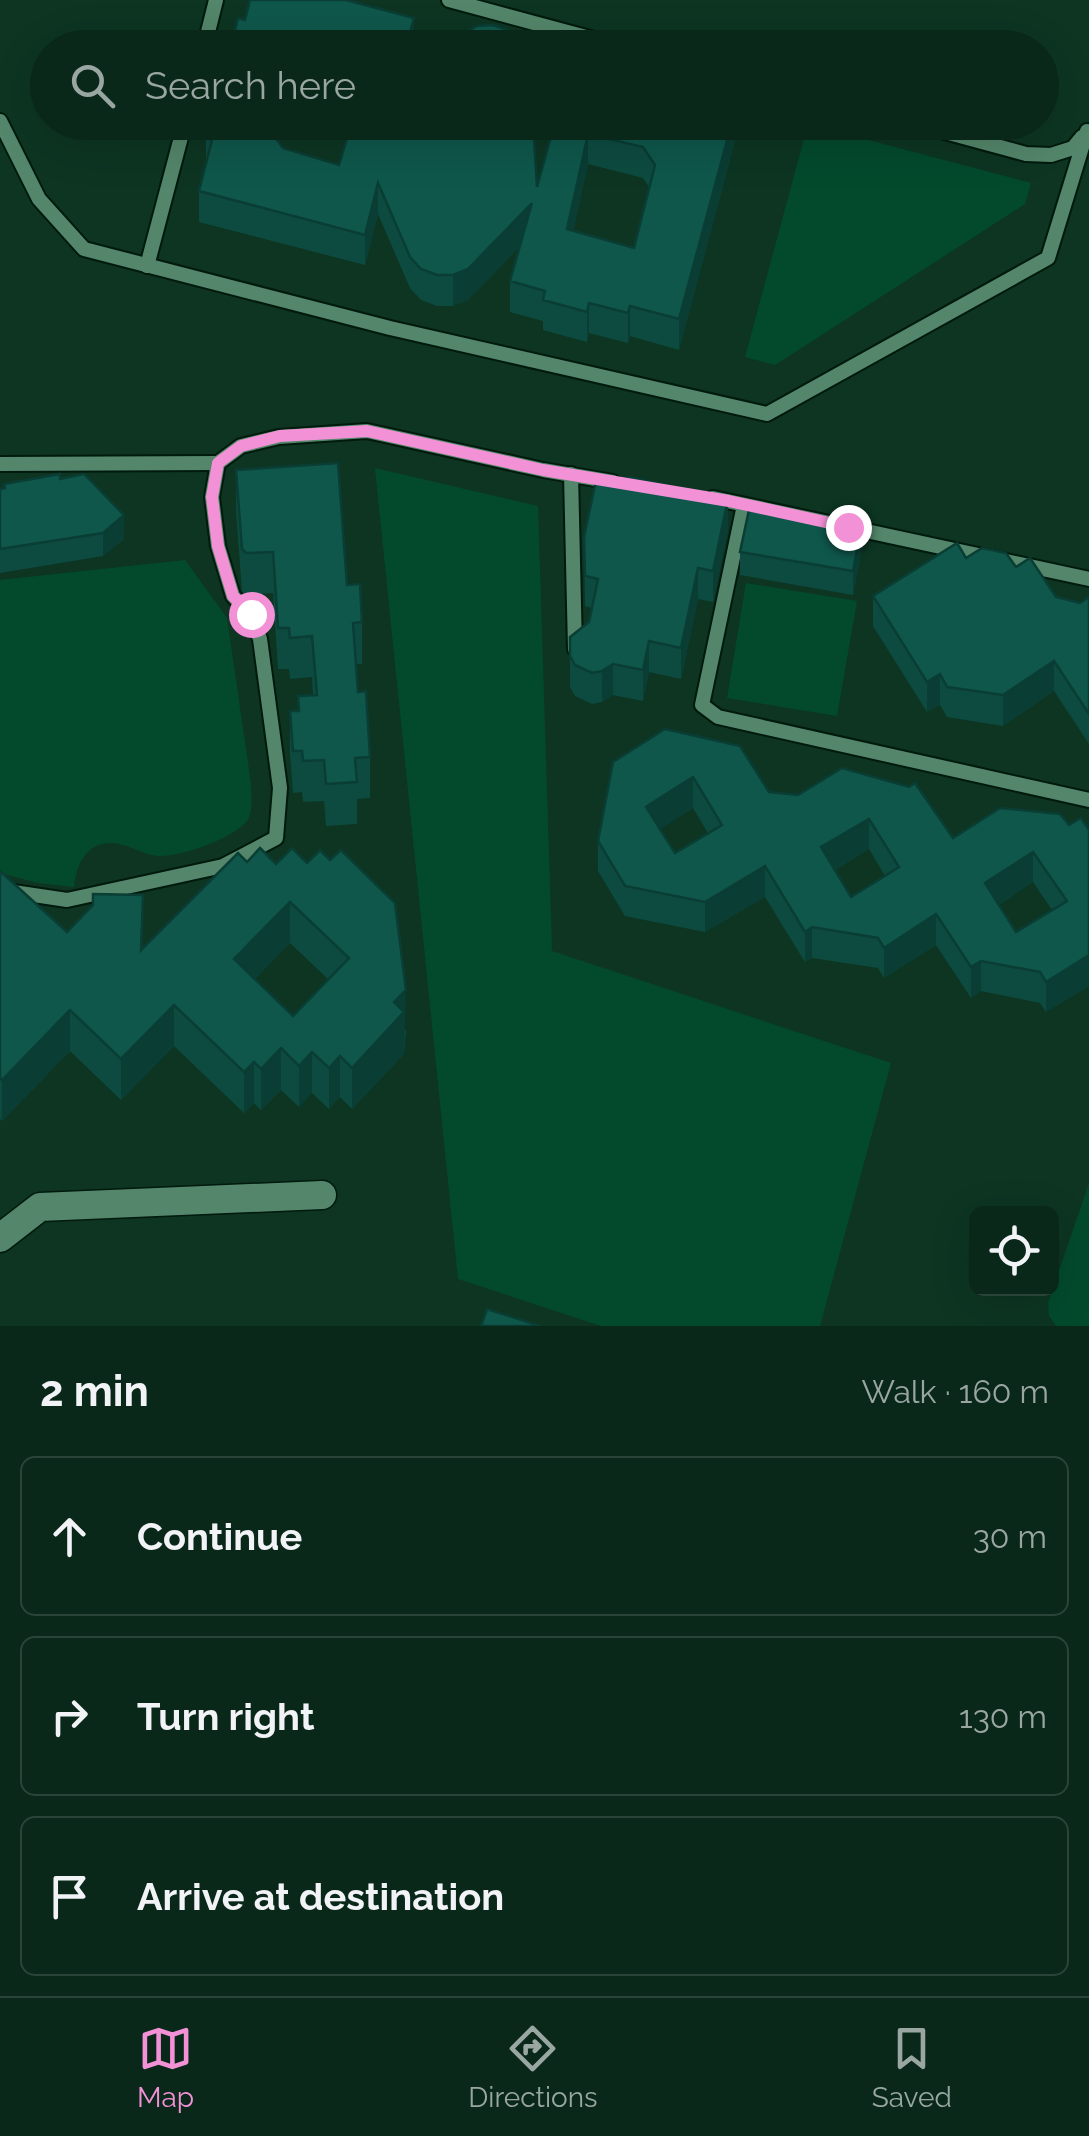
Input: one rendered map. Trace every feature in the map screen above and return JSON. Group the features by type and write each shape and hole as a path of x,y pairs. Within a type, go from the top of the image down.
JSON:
{"street":[{"path":"0,1238 40,1207 322,1194"}],"lane":[{"path":"208,30 216,0"},
{"path":"450,0 561,30"},
{"path":"0,121 39,199 84,250 390,328 768,414 1048,258 1088,128"},
{"path":"974,140 1026,154 1051,155 1073,148 1088,128"},
{"path":"147,266 179,140"},
{"path":"0,464 218,463 241,446 280,436 367,431 624,483"},
{"path":"0,890 68,900 223,866 276,838 280,788 260,638 251,614 233,596 218,546 212,497 218,463"},
{"path":"571,474 575,649"},
{"path":"694,495 1089,579"},
{"path":"744,505 702,705 718,718 1089,800"}],"green space":[{"path":"804,140 868,140 1031,183 1025,204 775,365 745,357"},
{"path":"375,468 538,506 552,951 891,1063 820,1326 601,1326 458,1279"},
{"path":"185,560 227,618 251,784 249,818 218,840 170,855 151,855 112,843 94,847 78,867 74,887 0,873 0,580"},
{"path":"746,583 857,601 837,716 727,698"},
{"path":"1089,1183 1089,1326 1056,1326 1049,1316 1050,1296 1059,1296 1059,1271"}],"building":[{"path":"250,0 346,0 414,18 411,30 235,30 238,18 245,20"},
{"path":"493,25 508,30 470,30"},
{"path":"212,140 277,140 283,148 339,165 347,140 534,140 537,187 550,140 587,140 567,229 634,248 655,165 643,147 613,140 727,140 679,319 630,306 628,313 589,303 587,312 543,300 545,291 510,281 532,203 468,269 453,275 437,275 421,269 410,257 378,183 365,235 199,191"},
{"path":"338,463 347,585 360,584 362,622 353,623 358,692 366,691 370,757 355,758 357,782 326,784 324,760 303,761 302,751 293,751 290,711 299,711 298,696 317,695 312,636 290,638 289,628 278,628 273,552 246,553 242,549 236,470"},
{"path":"60,474 60,479 84,474 124,515 103,533 0,549 0,489 5,488 4,484"},
{"path":"597,476 628,482 629,477 728,499 713,571 698,568 681,648 649,641 643,670 613,664 592,673 575,665 570,656 570,637 589,622 598,579 585,576 584,537"},
{"path":"749,510 861,529 853,571 740,552"},
{"path":"957,543 966,558 982,548 1006,553 1016,567 1030,558 1056,597 1080,603 1089,597 1089,714 1054,661 1003,695 947,687 940,674 927,682 873,596"},
{"path":"665,729 740,746 769,792 798,795 842,768 909,787 915,783 953,838 1000,808 1060,814 1069,825 1081,818 1089,830 1089,955 1046,982 1040,972 981,961 971,967 936,914 884,948 878,938 812,927 805,932 765,866 705,902 625,886 598,841 613,762","holes":["693,777 722,825 675,853 646,807","869,819 899,867 851,897 821,847","1033,852 1067,901 1016,932 985,883"]},
{"path":"260,848 276,864 292,848 307,863 320,850 330,860 341,850 395,903 406,990 394,1002 404,1012 352,1068 340,1056 329,1068 312,1052 299,1066 281,1048 261,1069 254,1062 244,1072 174,1005 121,1059 70,1010 0,1078 0,871 67,932 93,905 93,894 143,895 141,950 238,853 247,862","holes":["290,902 349,958 293,1016 234,959"]},
{"path":"487,1309 540,1326 481,1326"}],"route":[{"path":"251,614 233,596 218,546 212,497 218,463 241,446 280,436 367,431 543,470 729,501 848,527"}]}
